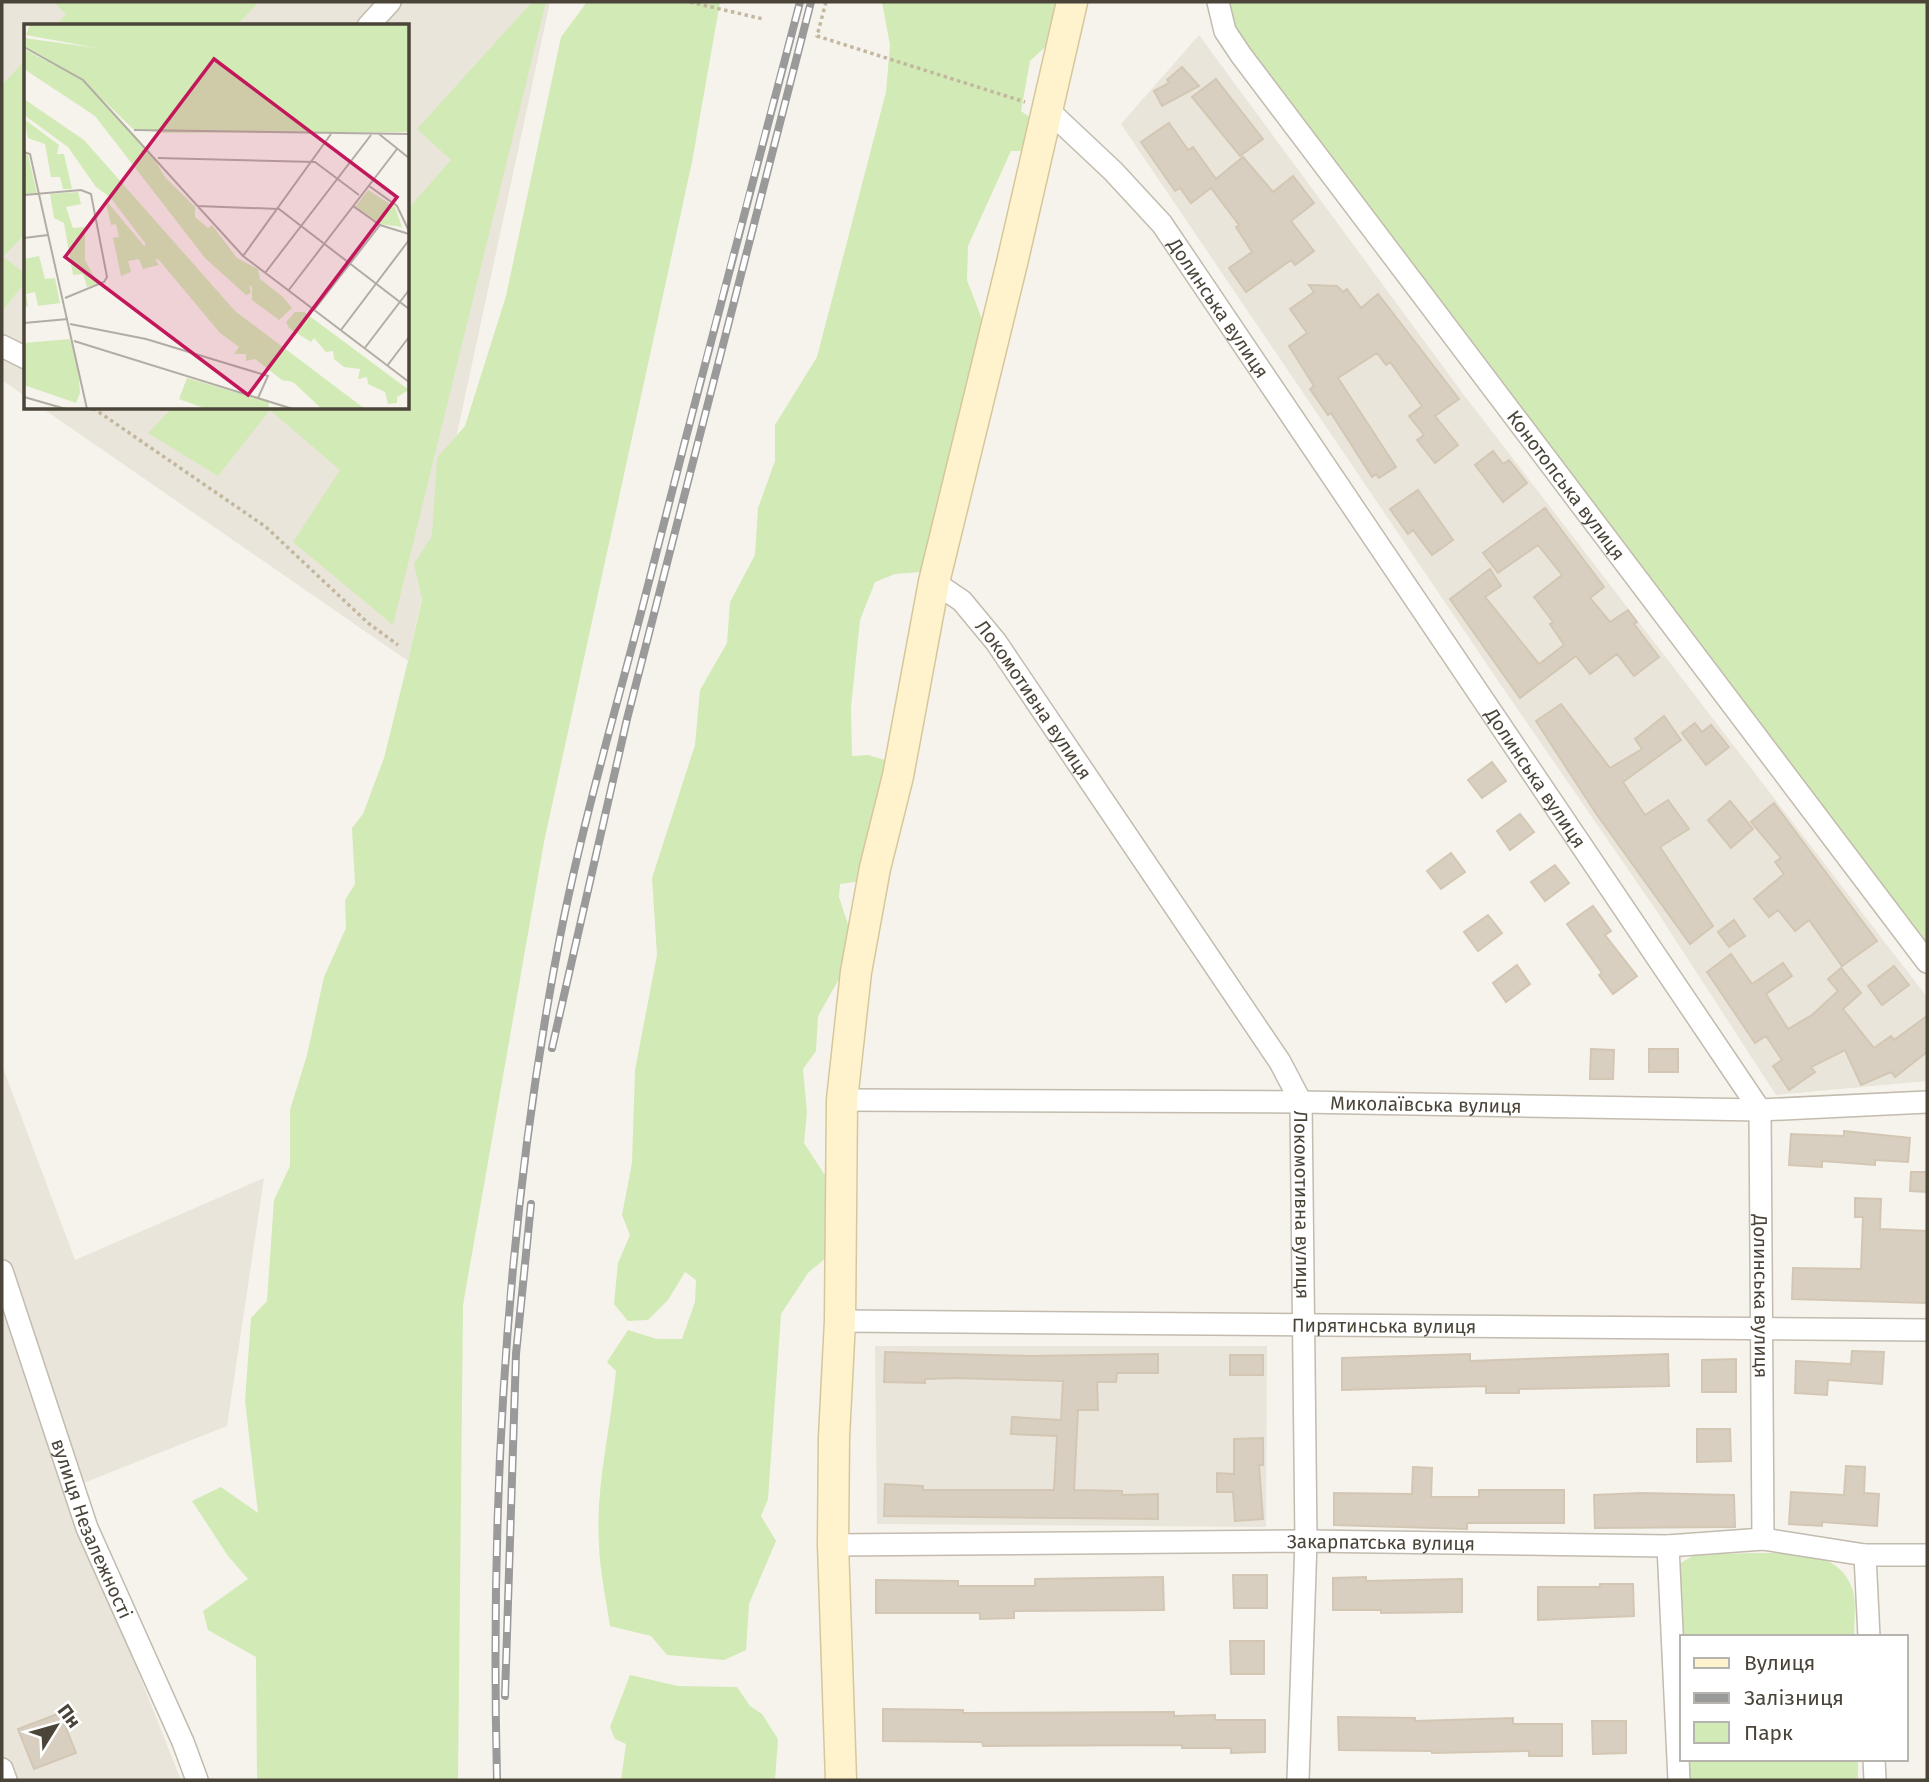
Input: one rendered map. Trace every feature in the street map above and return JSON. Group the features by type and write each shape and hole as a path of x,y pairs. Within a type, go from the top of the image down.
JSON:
{"street":[{"path":"370,24 390,2"},
{"path":"841,1780 833,1545 834,1437 840,1321 842,1100 856,972 875,868 898,776 934,582 1072,2"},
{"name":"Конотопська вулиця","path":"1218,2 1225,31 1241,55 1927,962"},
{"name":"Долинська вулиця","path":"1047,109 1113,171 1162,224 1760,1110 1763,1539"},
{"path":"2,346 24,357"},
{"name":"Локомотивна вулиця","path":"934,582 962,601 996,642 1280,1062 1301,1102 1306,1541 1298,1780"},
{"name":"Миколаївська вулиця","path":"842,1100 1301,1102 1760,1110 1927,1102"},
{"name":"вулиця Незалежності","path":"2,1271 87,1528 183,1742 197,1780"},
{"name":"Пирятинська вулиця","path":"840,1321 1927,1330"},
{"name":"Закарпатська вулиця","path":"833,1545 1306,1541 1668,1546 1763,1539 1865,1555 1927,1555"},
{"path":"1668,1546 1679,1780"},
{"path":"1865,1555 1869,1635"},
{"path":"1874,1761 1875,1780"},
{"path":"2,1769 6,1780"}],"path":[{"path":"690,2 762,19"},
{"path":"826,2 817,36 1047,109"},
{"path":"96,410 266,527 368,622 398,645"}],"shaded area":[{"path":"2,2 550,2 408,661 45,410 410,410 410,24 24,24 24,396 2,380"},
{"path":"1199,35 1464,395 1927,997 1927,1081 1776,1095 1658,913 1121,124"},
{"path":"2,1065 75,1260 264,1178 227,1426 66,1490 181,1780 2,1780"},
{"path":"875,1346 1267,1346 1266,1527 877,1524"}],"green space":[{"path":"54,2 259,2 238,24 58,24 66,14"},
{"path":"532,2 546,2 393,625 293,542 340,470 270,410 410,410 410,207 451,160 417,129"},
{"path":"587,2 720,2 692,162 544,842 463,1305 458,1780 257,1780 256,1657 208,1630 203,1611 248,1579 228,1556 192,1501 221,1487 258,1513 245,1401 251,1318 267,1301 274,1200 290,1166 290,1110 307,1055 324,977 346,928 345,900 355,884 352,828 363,814 384,758 422,599 414,564 432,536 437,458 465,426 506,296 561,37"},
{"path":"882,2 1064,2 1056,37 1030,61 1021,111 1034,120 1027,151 1011,151 968,246 967,280 983,322 921,572 895,574 875,582 860,620 851,707 852,756 868,755 892,762 869,880 840,884 839,897 856,949 818,1016 816,1051 803,1069 807,1112 804,1143 830,1183 833,1252 808,1273 781,1314 768,1499 761,1516 776,1541 749,1604 746,1650 724,1660 667,1655 651,1636 610,1626 598,1523 601,1479 616,1371 607,1362 628,1330 657,1339 682,1339 695,1302 696,1280 685,1272 668,1300 648,1320 628,1321 614,1304 618,1263 630,1235 622,1215 632,1163 635,1070 657,955 652,878 695,745 700,690 727,643 730,602 755,555 758,508 775,461 775,425 817,357 886,92 890,45"},
{"path":"1227,2 1927,2 1927,944 1234,34"},
{"path":"24,61 24,235 3,257 24,273 24,284 2,311 2,85"},
{"path":"170,410 270,410 218,476 148,433"},
{"path":"1795,1554 1823,1559 1835,1565 1845,1575 1854,1593 1854,1635 1682,1635 1675,1566 1695,1555"},
{"path":"630,1675 678,1686 737,1687 750,1706 762,1714 778,1739 775,1780 621,1780 626,1744 615,1739 610,1727"},
{"path":"1687,1761 1858,1761 1858,1780 1689,1780"}],"building":[{"path":"1182,67 1199,86 1162,106 1154,91 1169,83 1167,80"},
{"path":"1216,79 1263,139 1240,156 1192,97"},
{"path":"1169,123 1188,150 1193,147 1216,179 1243,157 1273,192 1293,176 1314,203 1291,221 1314,251 1295,265 1291,260 1246,292 1229,268 1252,252 1236,227 1239,225 1211,188 1191,203 1180,188 1175,191 1141,142"},
{"path":"1309,285 1337,286 1343,292 1347,289 1361,308 1378,294 1459,399 1435,416 1458,445 1435,463 1417,440 1424,435 1409,416 1422,406 1390,362 1386,365 1377,353 1338,378 1396,467 1379,478 1376,474 1372,477 1331,413 1328,415 1310,389 1314,386 1289,346 1307,333 1290,309 1314,292"},
{"path":"1493,451 1503,464 1509,460 1527,483 1503,502 1475,465"},
{"path":"1418,490 1453,540 1432,555 1413,530 1408,534 1390,509"},
{"path":"1545,508 1604,587 1590,598 1610,622 1628,610 1637,622 1634,624 1659,657 1634,676 1617,654 1590,674 1576,656 1520,698 1450,599 1490,569 1501,586 1485,597 1539,664 1564,645 1550,624 1553,622 1534,597 1562,575 1538,545 1498,573 1483,553"},
{"path":"1561,704 1610,768 1642,749 1635,739 1664,716 1681,740 1623,782 1645,815 1668,800 1689,829 1660,847 1713,926 1690,944 1595,812 1536,721"},
{"path":"1695,723 1702,732 1711,725 1729,747 1706,765 1682,733"},
{"path":"1492,762 1506,781 1482,798 1468,780"},
{"path":"1730,801 1753,829 1731,848 1708,820"},
{"path":"1774,803 1877,941 1842,966 1809,920 1795,931 1778,910 1769,917 1754,899 1784,874 1775,862 1781,858 1751,822"},
{"path":"1520,814 1534,832 1510,850 1497,831"},
{"path":"1451,853 1465,872 1441,889 1427,871"},
{"path":"1555,865 1569,883 1545,901 1531,882"},
{"path":"1593,906 1611,931 1605,935 1637,976 1613,994 1599,975 1602,973 1567,924"},
{"path":"1488,915 1502,933 1478,951 1464,932"},
{"path":"1734,920 1745,936 1729,947 1718,932"},
{"path":"1731,954 1752,984 1783,963 1792,976 1766,994 1788,1029 1812,1015 1838,991 1828,979 1841,968 1861,993 1843,1009 1874,1048 1891,1036 1894,1040 1927,1016 1927,1052 1895,1077 1891,1072 1861,1085 1845,1050 1811,1067 1815,1072 1789,1090 1773,1066 1782,1060 1766,1036 1755,1043 1707,972"},
{"path":"1517,965 1530,984 1506,1002 1493,983"},
{"path":"1894,966 1909,985 1882,1005 1868,986"},
{"path":"1591,1049 1614,1050 1613,1079 1590,1079"},
{"path":"1649,1049 1678,1049 1678,1072 1649,1072"},
{"path":"1844,1131 1910,1138 1908,1162 1875,1160 1875,1165 1822,1161 1822,1167 1789,1165 1791,1134 1844,1136"},
{"path":"1911,1172 1927,1172 1927,1192 1910,1191"},
{"path":"1855,1198 1881,1199 1880,1229 1927,1231 1927,1303 1792,1299 1793,1268 1861,1269 1863,1217 1855,1217"},
{"path":"1852,1351 1884,1352 1882,1384 1828,1380 1827,1395 1795,1393 1796,1361 1851,1364"},
{"path":"885,1352 1030,1356 1158,1354 1158,1373 1117,1373 1116,1382 1097,1382 1098,1410 1078,1410 1074,1490 1122,1491 1122,1495 1158,1494 1158,1519 884,1516 885,1484 923,1486 923,1490 1054,1490 1057,1436 1011,1434 1012,1417 1061,1420 1063,1381 953,1378 925,1379 925,1383 884,1382"},
{"path":"1470,1354 1470,1361 1668,1354 1669,1386 1519,1389 1519,1393 1486,1393 1486,1386 1342,1390 1342,1358"},
{"path":"1230,1355 1263,1355 1263,1375 1230,1375"},
{"path":"1736,1359 1736,1392 1702,1392 1702,1360"},
{"path":"1697,1429 1730,1429 1731,1461 1697,1462"},
{"path":"1263,1438 1263,1465 1259,1465 1263,1519 1235,1521 1233,1492 1217,1492 1217,1473 1234,1474 1234,1439"},
{"path":"1846,1466 1865,1467 1864,1493 1879,1494 1877,1526 1822,1522 1822,1526 1789,1524 1791,1492 1844,1495"},
{"path":"1413,1467 1432,1468 1431,1497 1479,1497 1479,1490 1564,1490 1564,1523 1467,1523 1467,1529 1334,1525 1334,1493 1412,1494"},
{"path":"1594,1495 1734,1495 1735,1527 1595,1528"},
{"path":"1233,1575 1267,1575 1267,1608 1234,1608"},
{"path":"1163,1577 1164,1610 1014,1611 1014,1618 980,1619 980,1613 876,1613 876,1580 958,1581 958,1586 1035,1586 1035,1579"},
{"path":"1366,1577 1366,1581 1462,1579 1462,1612 1381,1613 1381,1610 1333,1610 1333,1578"},
{"path":"1600,1584 1633,1584 1634,1616 1538,1620 1538,1587 1600,1587"},
{"path":"1230,1641 1264,1641 1264,1674 1231,1674"},
{"path":"883,1709 963,1710 963,1713 1174,1712 1174,1716 1215,1715 1215,1720 1265,1720 1265,1752 1231,1753 1231,1748 1182,1748 1182,1745 983,1746 982,1742 883,1741"},
{"path":"60,1713 76,1753 34,1769 18,1729"},
{"path":"1338,1717 1415,1718 1415,1721 1513,1718 1513,1724 1562,1724 1562,1756 1529,1756 1529,1751 1432,1753 1339,1750"},
{"path":"1592,1721 1626,1721 1626,1753 1593,1754"}],"railway":[{"path":"497,1780 496,1568 506,1357 526,1146 542,1041 560,937 589,811 800,2"},
{"path":"552,1048 627,719 811,2"},
{"path":"505,1696 516,1354 531,1204"}]}
